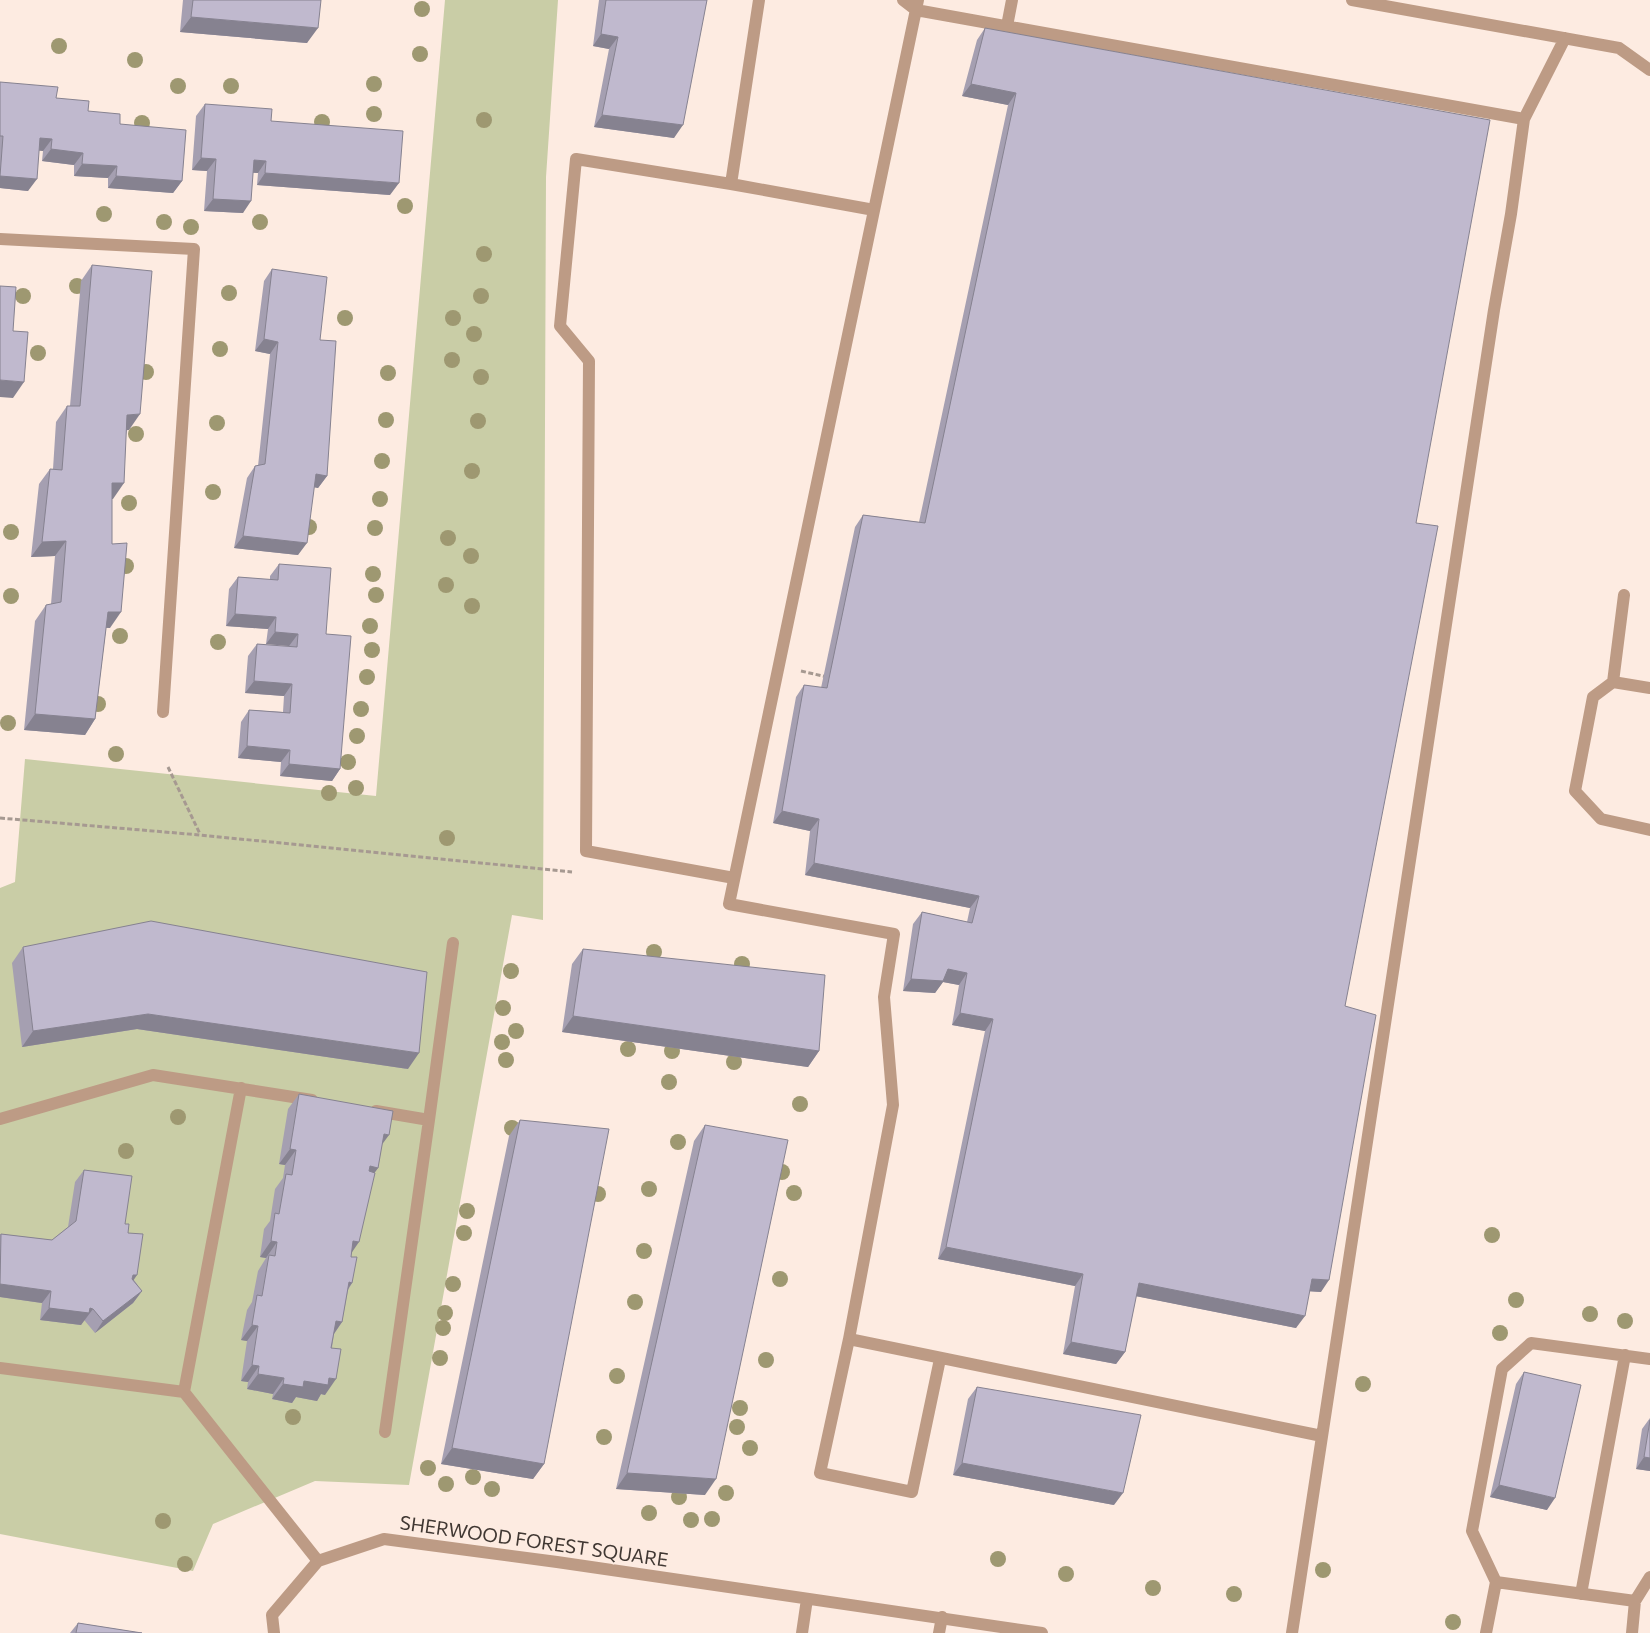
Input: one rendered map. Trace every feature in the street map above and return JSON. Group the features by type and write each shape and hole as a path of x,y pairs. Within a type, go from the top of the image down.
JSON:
{"street":[{"path":"731,184 759,0"},
{"path":"903,0 1007,26 1524,119"},
{"path":"1007,26 1012,0"},
{"path":"1352,0 1619,48 1650,70"},
{"path":"917,5 729,904 894,934 884,997 893,1105 849,1339 820,1473 912,1492 940,1359"},
{"path":"1292,1633 1494,310 1511,214 1524,119 1565,38"},
{"path":"734,878 586,850 589,361 560,326 576,159 731,184 874,210"},
{"path":"0,239 194,249 163,712"},
{"path":"1624,594 1613,682 1594,697 1575,791 1601,819 1650,830"},
{"path":"1613,682 1650,688"},
{"path":"384,1432 453,943"},
{"path":"0,1119 153,1075 326,1103"},
{"path":"184,1392 241,1088"},
{"path":"363,1109 429,1120"},
{"path":"849,1339 1322,1436"},
{"path":"1486,1633 1496,1582 1472,1531 1502,1369 1531,1343 1650,1358"},
{"path":"1581,1594 1625,1355"},
{"path":"0,1368 184,1392 318,1561 272,1615 274,1633"},
{"name":"SHERWOOD FOREST SQUARE","path":"318,1561 384,1538 942,1617 1042,1633"},
{"path":"1632,1633 1635,1602 1650,1578"},
{"path":"1496,1582 1635,1602"},
{"path":"802,1633 807,1599"},
{"path":"939,1633 942,1617"}],"path":[{"path":"779,665 833,678"},
{"path":"168,767 200,835"},
{"path":"0,818 200,835 579,872"}],"green space":[{"path":"445,0 558,0 546,177 543,920 512,915 409,1485 315,1481 213,1524 193,1571 0,1534 0,888 15,882 25,759 376,796"}],"building":[{"path":"193,0 321,0 318,28 191,17"},
{"path":"606,0 707,0 683,125 602,115 618,37 601,34"},
{"path":"985,28 1490,120 1416,523 1438,526 1345,1006 1376,1015 1329,1280 1312,1279 1305,1316 1139,1283 1125,1352 1071,1342 1083,1274 946,1247 993,1019 960,1013 967,973 948,969 943,981 911,979 922,912 972,923 979,896 814,863 819,819 782,811 804,685 827,688 863,515 925,523 1016,93 971,84"},
{"path":"0,82 58,87 56,98 89,101 88,111 120,114 120,124 186,130 182,181 116,176 117,166 82,164 83,153 51,149 52,139 40,138 37,179 0,176 3,136 0,136"},
{"path":"205,104 272,109 271,121 403,131 399,183 265,173 266,161 254,160 251,201 213,199 216,159 201,158"},
{"path":"92,265 152,271 140,414 127,415 124,483 112,483 112,544 127,543 121,612 108,612 95,719 35,714 46,605 61,602 66,541 42,542 50,469 62,470 67,406 80,406"},
{"path":"272,269 327,277 320,340 336,341 327,476 316,474 307,543 243,536 255,466 265,464 278,342 264,339"},
{"path":"0,286 16,287 13,331 28,332 24,382 0,380"},
{"path":"279,564 331,568 326,634 351,636 340,769 289,764 290,750 247,746 249,710 290,713 292,684 254,681 257,644 297,647 298,634 275,632 276,617 235,614 238,577 278,580"},
{"path":"151,921 427,972 419,1053 148,1014 33,1031 23,947"},
{"path":"583,949 825,975 819,1051 573,1016"},
{"path":"299,1094 393,1111 389,1135 384,1134 378,1168 370,1166 369,1171 375,1173 359,1242 353,1241 351,1257 357,1257 352,1283 349,1282 342,1322 336,1321 331,1348 341,1349 336,1379 329,1378 328,1385 304,1381 303,1387 283,1384 284,1378 258,1374 259,1366 252,1365 258,1326 252,1325 257,1295 262,1296 269,1255 275,1256 277,1242 271,1241 275,1213 279,1214 286,1174 292,1175 296,1150 290,1149"},
{"path":"520,1120 609,1129 544,1464 452,1448"},
{"path":"705,1125 788,1140 716,1479 627,1473"},
{"path":"84,1170 132,1176 125,1224 129,1224 128,1233 143,1234 137,1275 133,1275 132,1279 142,1291 103,1321 90,1308 89,1313 49,1308 51,1291 0,1284 1,1234 52,1240 76,1221"},
{"path":"1524,1372 1581,1385 1555,1498 1499,1485"},
{"path":"977,1387 1141,1415 1123,1493 962,1463"},
{"path":"1650,1420 1650,1458 1644,1457"},
{"path":"78,1623 142,1633 76,1633"}]}
